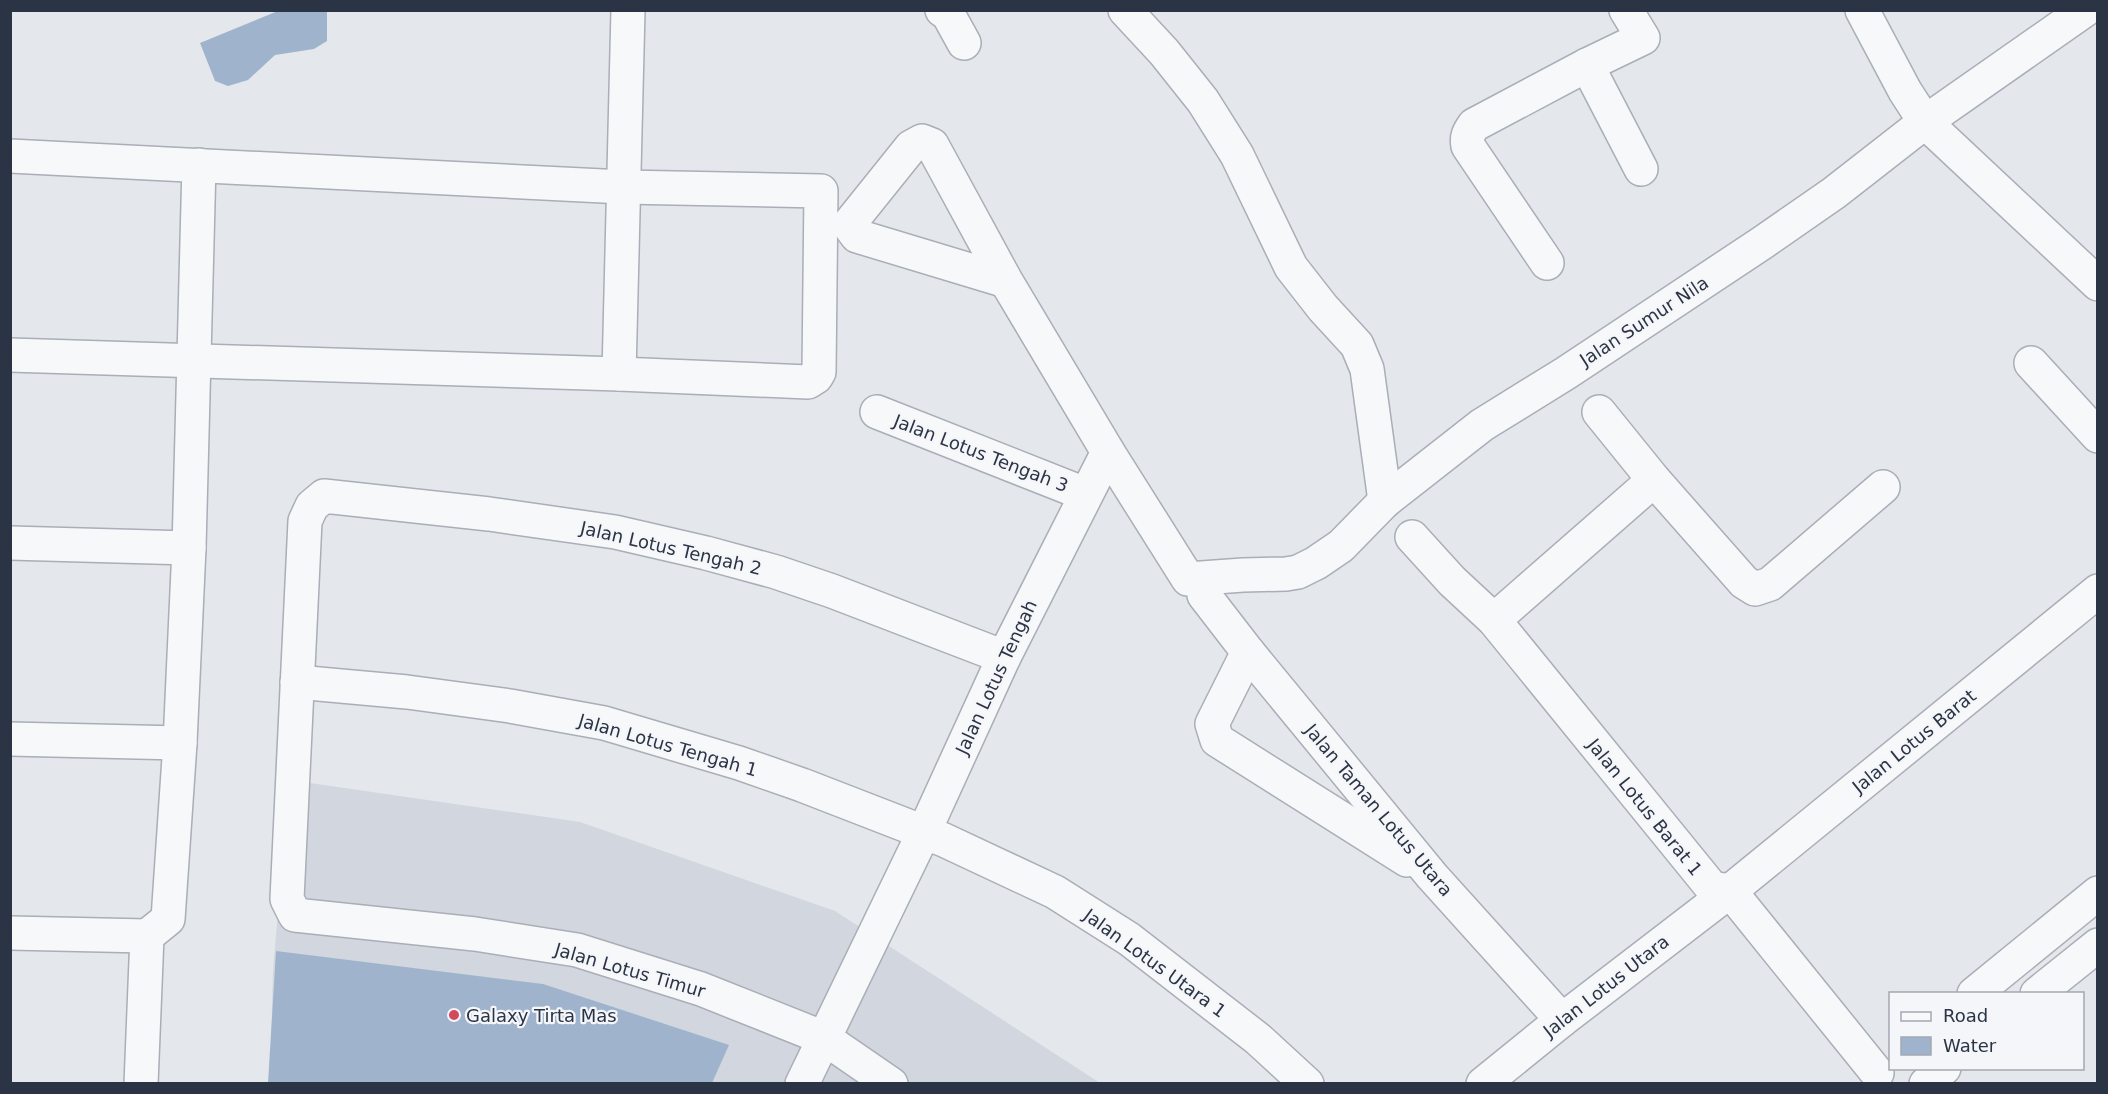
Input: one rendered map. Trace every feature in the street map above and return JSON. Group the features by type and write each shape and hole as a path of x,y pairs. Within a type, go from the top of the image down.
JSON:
{"street":[{"path":"619,374 628,10"},
{"path":"942,10 948,14 964,44"},
{"path":"1125,10 1164,52 1203,101 1237,155 1291,267 1323,308 1358,345 1368,369 1384,501"},
{"path":"1547,263 1468,146 1467,140 1474,125 1643,38 1626,10"},
{"path":"1862,10 1905,91 1925,122 2097,284"},
{"name":"Jalan Sumur Nila","path":"1196,587 1298,572 1316,564 1341,546 1384,501 1482,425 1566,373 1762,243 1834,193 1925,122 2085,10"},
{"path":"1587,65 1641,170"},
{"path":"1006,281 857,236 850,224 911,147 922,141 932,145 1006,281 1108,452"},
{"path":"10,156 623,187 821,191 819,372 808,382 10,355"},
{"path":"10,933 147,936 168,919 180,743 189,548 199,165"},
{"path":"2031,363 2097,436"},
{"name":"Jalan Lotus Tengah 3","path":"877,412 1085,494"},
{"path":"1599,412 1654,480 1744,582 1755,589 1770,584 1882,487"},
{"name":"Jalan Lotus Tengah","path":"802,1083 924,832 1004,657 1108,452"},
{"name":"Jalan Taman Lotus Utara","path":"1108,452 1196,587 1432,876 1562,1020"},
{"path":"1494,620 1654,480"},
{"name":"Jalan Lotus Tengah 2","path":"297,682 304,521 312,506 324,496 489,514 615,532 695,550 776,572 832,591 1004,657"},
{"name":"Jalan Lotus Barat 1","path":"1412,537 1452,581 1494,620 1712,888 1730,891 1877,1073"},
{"path":"10,543 189,548"},
{"name":"Jalan Lotus Barat","path":"1730,891 2097,591"},
{"path":"1248,652 1212,724 1217,740 1432,876"},
{"name":"Jalan Lotus Tengah 1","path":"297,682 407,692 510,706 604,723 739,763 924,832"},
{"name":"Jalan Lotus Timur","path":"297,682 287,899 295,915 475,934 577,950 701,989 824,1038 891,1083"},
{"path":"10,739 180,743"},
{"name":"Jalan Lotus Utara 1","path":"924,832 1055,892 1129,939 1258,1039 1307,1083"},
{"name":"Jalan Lotus Utara","path":"1483,1083 1730,891"},
{"path":"1975,992 2097,893"},
{"path":"141,1083 147,936"},
{"path":"2038,992 2095,953"},
{"path":"1926,1083 1942,1070"}],"shaded area":[{"path":"289,780 580,822 835,911 1100,1083 270,1084 273,971"}],"water":[{"path":"325,10 327,12 327,41 314,49 275,55 248,80 228,86 215,81 200,43 278,11"},
{"name":"Galaxy Tirta Mas","path":"276,951 543,984 729,1045 712,1083 268,1083"}],"place":[{"name":"Galaxy Tirta Mas","path":"454,1015"}]}
